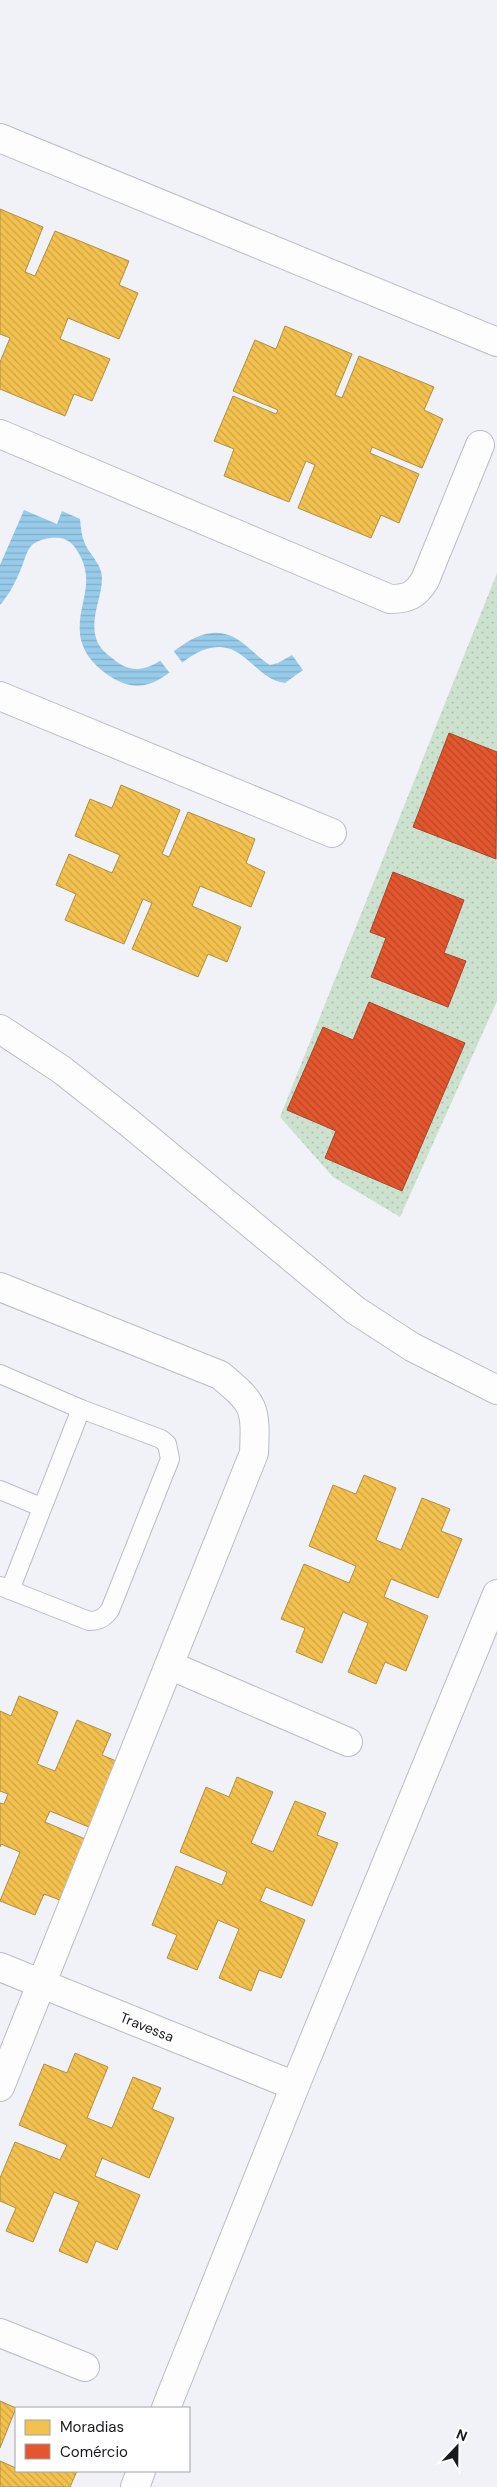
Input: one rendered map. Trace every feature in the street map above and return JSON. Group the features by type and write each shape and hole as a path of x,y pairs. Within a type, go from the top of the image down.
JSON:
{"street":[{"path":"0,138 497,342"},
{"path":"0,434 390,599 406,599 418,592 425,580 480,445"},
{"path":"0,696 332,833"},
{"path":"0,1029 62,1070 128,1122 355,1310 412,1347 497,1390"},
{"path":"0,1287 220,1375 246,1397 255,1419 254,1453 0,2087"},
{"path":"166,2407 294,2086 497,1594"},
{"path":"169,1665 348,1742"},
{"name":"Travessa","path":"0,1968 294,2086"},
{"path":"0,2333 85,2368"},
{"path":"135,2487 141,2472"}],"lane":[{"path":"0,1374 82,1409 161,1439 167,1444 170,1451 170,1459 110,1610 98,1621 89,1621 5,1588 82,1409"},
{"path":"0,1490 41,1507"}],"green space":[{"path":"497,573 497,1001 400,1217 333,1177 280,1117"}],"water":[{"path":"24,510 57,524 62,511 80,519 84,541 100,568 102,578 94,623 96,638 104,652 126,667 139,669 151,666 198,636 221,633 243,643 270,665 292,655 303,670 285,683 276,681 238,653 220,647 205,649 156,681 143,685 128,685 111,677 93,662 81,640 80,617 86,586 86,575 84,564 78,552 68,541 60,538 49,538 32,545 15,583 0,605 0,565"}],"pier":[{"path":"172,649 185,666 172,676 159,659"}],"building: Moradias":[{"path":"0,209 43,227 25,272 35,276 55,231 129,261 119,285 138,293 119,339 68,318 60,339 110,359 92,401 74,394 65,416 0,389 0,362 10,338 0,334"},
{"path":"285,326 352,354 335,395 342,398 359,356 434,387 424,410 443,419 422,468 372,447 370,453 419,474 399,523 381,515 371,538 298,508 315,465 306,461 289,502 224,476 234,449 214,441 233,396 276,414 278,410 233,391 255,340 276,349"},
{"path":"121,785 180,810 162,854 169,857 188,812 255,839 246,863 265,872 251,907 200,886 192,906 241,927 227,962 208,954 198,977 132,949 152,903 143,899 124,944 65,920 76,894 56,885 69,854 112,873 120,855 75,836 90,799 112,808"},
{"path":"364,1475 396,1488 376,1540 401,1550 422,1498 450,1509 441,1531 462,1539 438,1598 391,1579 384,1597 428,1616 406,1671 385,1662 376,1684 348,1672 368,1623 343,1612 322,1663 296,1652 305,1628 281,1619 304,1564 349,1583 356,1566 309,1546 333,1485 356,1494"},
{"path":"19,1696 58,1712 37,1764 55,1771 77,1720 111,1734 102,1755 123,1764 96,1830 50,1811 45,1822 90,1841 65,1902 44,1894 35,1915 0,1901 20,1852 1,1844 0,1847 0,1803 4,1804 8,1794 0,1791 0,1711 11,1716"},
{"path":"237,1777 273,1792 251,1843 273,1852 295,1801 326,1813 317,1835 338,1843 312,1906 266,1887 260,1901 305,1920 281,1978 259,1970 251,1991 219,1978 239,1929 218,1920 197,1970 167,1958 177,1935 152,1925 176,1866 222,1885 227,1872 180,1852 206,1787 229,1797"},
{"path":"75,2053 108,2067 87,2118 112,2128 133,2077 161,2088 152,2109 174,2118 149,2178 102,2158 95,2176 140,2195 117,2250 96,2241 87,2263 59,2251 79,2202 54,2192 33,2242 6,2231 16,2208 0,2201 0,2178 15,2142 60,2160 67,2145 19,2125 44,2064 67,2073"},
{"path":"0,2401 15,2408 15,2410 0,2448"},
{"path":"0,2461 15,2468 15,2472 77,2472 70,2487 0,2487"}],"building: Comércio":[{"path":"449,733 497,752 496,859 413,827"},
{"path":"393,872 464,900 444,953 466,961 448,1007 371,977 386,938 370,932"},
{"path":"369,1002 465,1043 402,1191 325,1158 336,1131 287,1110 323,1027 353,1040"}]}
